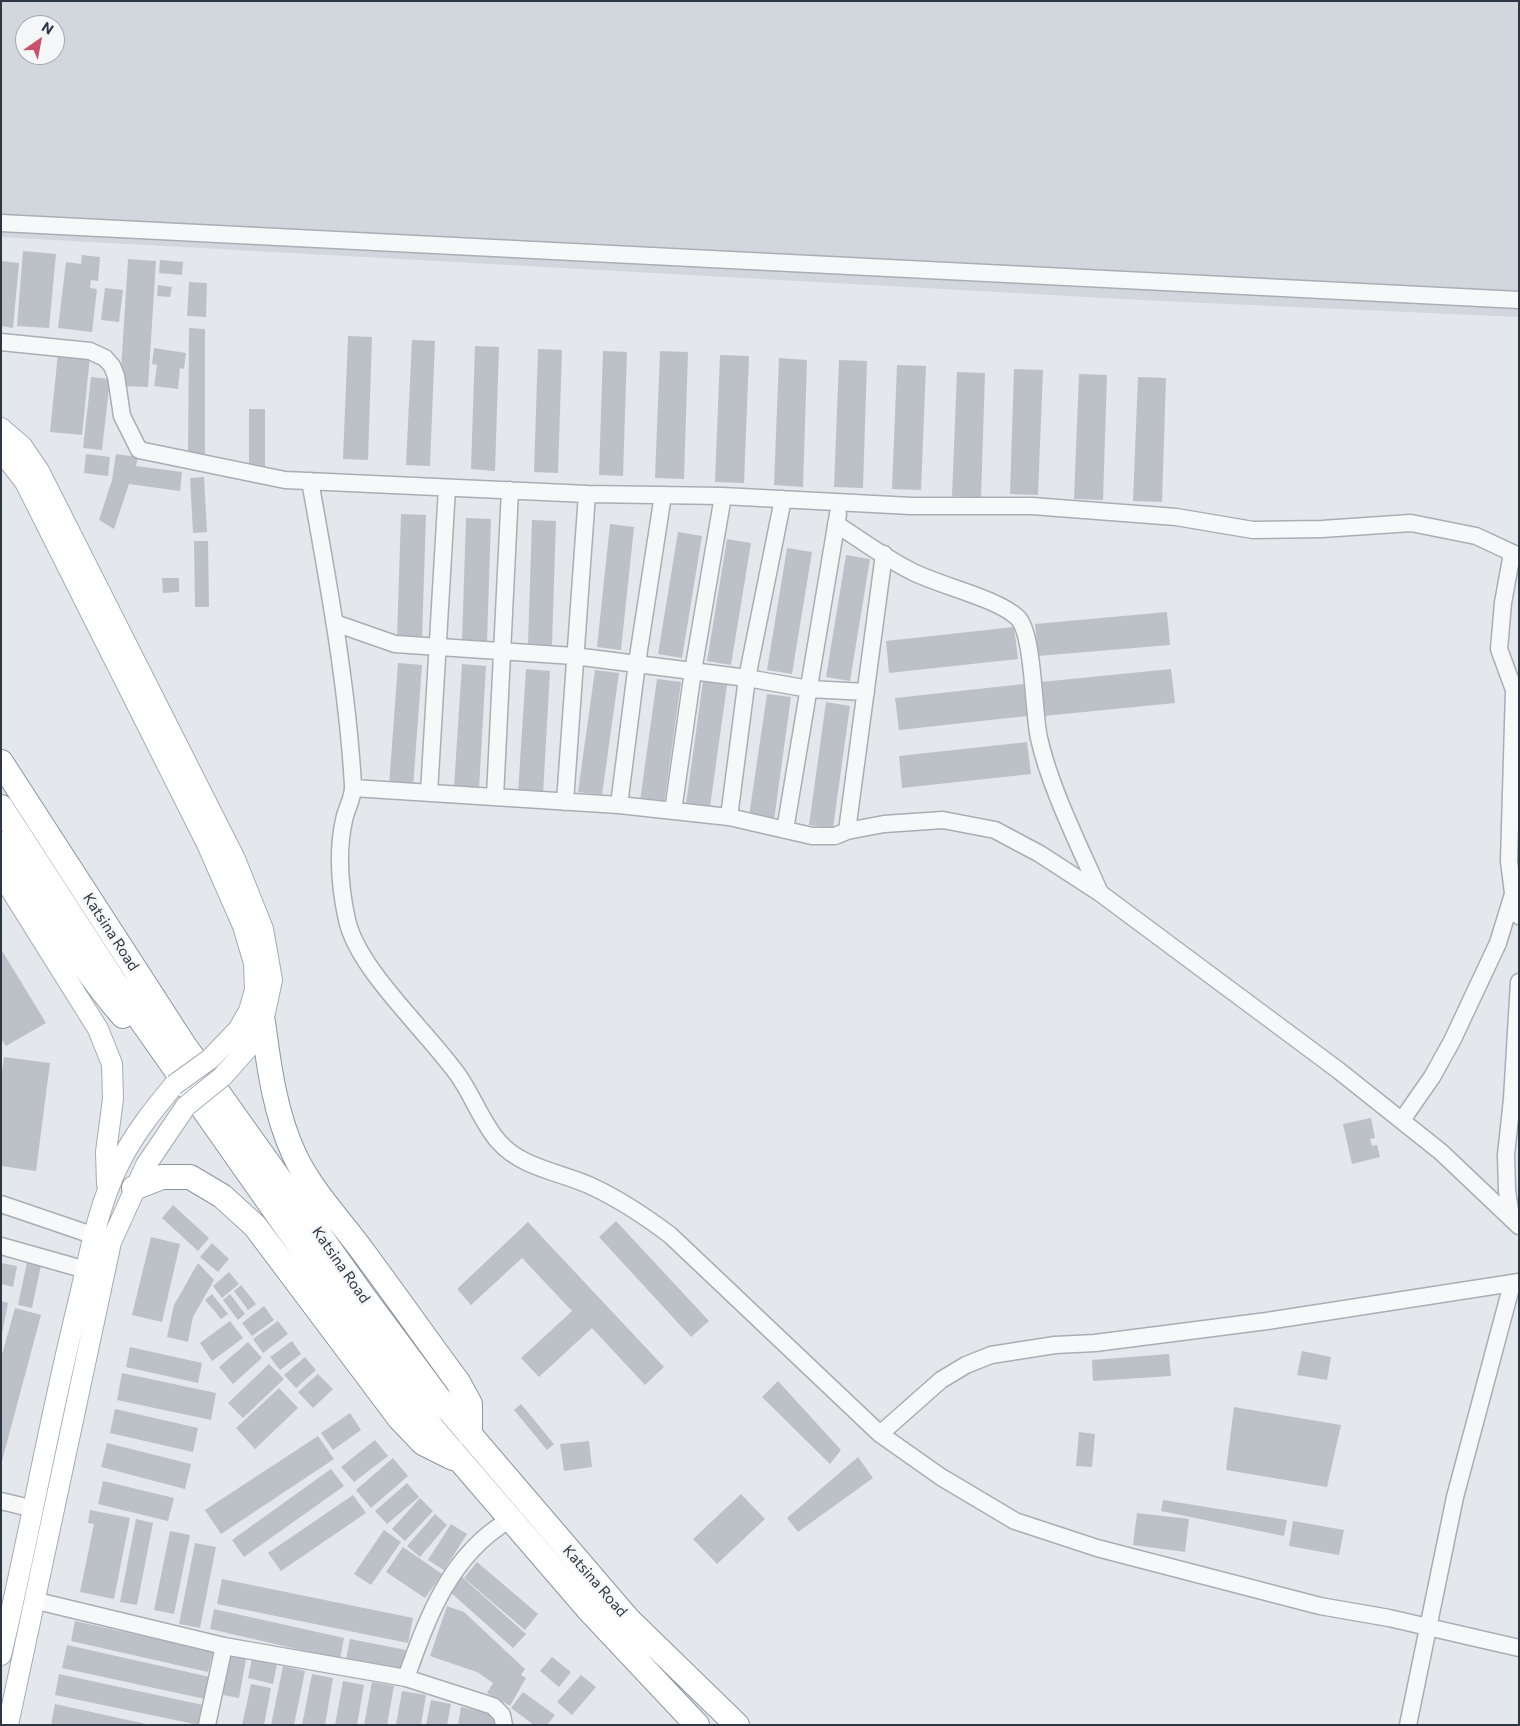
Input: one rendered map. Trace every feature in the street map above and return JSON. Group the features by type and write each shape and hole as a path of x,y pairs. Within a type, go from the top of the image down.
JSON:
{"highway":[{"name":"Katsina Road","path":"1,762 190,1053 362,1296 437,1396 628,1619 737,1725"},
{"name":"Katsina Road","path":"1,807 115,983 285,1225 433,1429 509,1520 588,1609 697,1725"},
{"path":"1,844 39,897 96,986 129,1024 158,1044"},
{"path":"263,1022 272,1083 282,1123 294,1156 323,1200 458,1382 470,1404 470,1435"},
{"path":"134,1188 162,1177 190,1177 222,1196 255,1226 271,1246 400,1419 423,1443 462,1463"}],"main road":[{"path":"1,428 22,446 39,471 235,859 265,938 272,980 263,1022 254,1041 222,1077 186,1106 146,1165 111,1242 102,1275 8,1725"},
{"path":"1,451 25,482 207,844 243,926 254,963 255,990 248,1011 238,1030 210,1059 174,1085 151,1112 119,1163 107,1196 86,1270 1,1655"},
{"path":"1,874 98,1030 112,1064 113,1099 106,1152 107,1196"}],"street":[{"path":"1,223 1519,300"},
{"path":"1,342 90,351 105,358 112,366 116,376 122,416 139,450 260,475 310,481 587,494 724,496 911,506 1032,506 1176,517 1253,530 1322,529 1411,523 1476,536 1516,555 1503,603 1499,649 1514,690 1516,741 1509,861 1513,893 1519,916"},
{"path":"310,481 335,623 353,788 344,819 340,846 341,880 347,922 360,955 460,1077 499,1143 543,1170 557,1173 593,1187 635,1209 670,1235 880,1434 941,1478 1015,1521 1097,1548 1320,1606 1429,1626 1519,1648"},
{"path":"429,793 448,488"},
{"path":"495,797 510,490"},
{"path":"565,802 587,494"},
{"path":"619,805 637,663 663,495"},
{"path":"673,811 693,671 724,496"},
{"path":"729,817 747,678 783,499"},
{"path":"785,830 840,502"},
{"path":"836,524 912,572 1010,611 1023,625 1028,645 1039,738 1058,793 1100,893"},
{"path":"848,831 884,554"},
{"path":"335,623 395,644 574,656 747,678 809,689 866,692"},
{"path":"353,788 619,805 729,817 812,836 834,836 848,831 884,824 943,820 996,830 1040,854 1100,893 1402,1120 1467,1175 1515,1222"},
{"path":"1402,1120 1432,1077 1452,1041 1498,944 1513,893"},
{"path":"1515,1222 1507,1190 1506,1155 1512,1099 1519,982"},
{"path":"1,1194 7,1206 95,1236"},
{"path":"1,1246 86,1270"},
{"path":"880,1434 941,1380 991,1355 1055,1345 1095,1343 1267,1321 1515,1283 1455,1497 1408,1725"},
{"path":"1,1501 34,1509"},
{"path":"406,1678 425,1624 444,1586 468,1552 493,1530 509,1520"},
{"path":"33,1600 224,1646 406,1678 494,1706 502,1715 504,1725"},
{"path":"207,1725 224,1646"}],"shaded area":[{"path":"1,1 1519,1 1519,317 1160,301 1,237"}],"building":[{"path":"23,251 56,254 49,328 17,326"},
{"path":"82,255 100,257 98,281 91,280 90,288 97,289 92,332 58,328 66,262 81,264"},
{"path":"128,259 156,261 148,387 120,386"},
{"path":"160,260 183,262 182,275 159,273"},
{"path":"1,261 19,263 13,328 1,326"},
{"path":"189,282 207,283 206,317 187,316"},
{"path":"158,285 172,287 170,297 157,296"},
{"path":"105,288 123,290 119,322 101,320"},
{"path":"189,328 205,329 205,454 188,454"},
{"path":"348,336 372,337 368,460 343,459"},
{"path":"412,340 435,341 430,466 406,465"},
{"path":"475,346 499,347 495,471 471,469"},
{"path":"154,348 186,353 184,369 180,368 178,389 154,386 157,365 152,364"},
{"path":"538,349 562,350 558,473 534,472"},
{"path":"603,351 627,352 623,476 599,475"},
{"path":"660,351 688,352 684,479 655,478"},
{"path":"58,353 90,356 82,435 50,432"},
{"path":"720,355 749,356 744,483 715,482"},
{"path":"779,358 807,360 803,487 774,485"},
{"path":"839,360 867,361 863,488 834,487"},
{"path":"897,365 926,366 921,490 892,489"},
{"path":"1014,369 1043,370 1038,495 1010,494"},
{"path":"957,372 985,373 981,498 952,496"},
{"path":"1079,374 1107,375 1103,500 1074,499"},
{"path":"91,377 110,379 102,450 83,448"},
{"path":"1138,377 1166,378 1162,502 1133,501"},
{"path":"249,409 265,409 265,468 249,468"},
{"path":"86,454 110,457 108,476 84,473"},
{"path":"116,454 138,457 136,466 182,472 180,491 129,484 114,529 99,520 112,480"},
{"path":"204,477 207,532 193,533 190,478"},
{"path":"401,514 426,515 422,639 397,638"},
{"path":"466,518 491,519 487,642 462,641"},
{"path":"532,520 556,521 552,645 528,644"},
{"path":"610,524 634,527 621,650 597,647"},
{"path":"678,532 702,536 682,658 658,654"},
{"path":"727,539 751,543 731,665 707,661"},
{"path":"194,541 208,541 209,607 195,607"},
{"path":"787,548 812,552 792,674 767,670"},
{"path":"846,555 870,559 850,681 826,677"},
{"path":"162,578 179,578 179,592 163,593"},
{"path":"1167,612 1170,645 1038,656 1035,624"},
{"path":"1014,627 1018,659 889,673 886,641"},
{"path":"398,663 422,665 413,788 389,786"},
{"path":"462,664 486,666 479,789 454,787"},
{"path":"526,669 550,671 543,794 518,793"},
{"path":"1171,669 1175,703 1044,716 1041,682"},
{"path":"595,670 619,673 602,795 578,792"},
{"path":"657,679 681,682 664,805 640,801"},
{"path":"703,681 727,685 710,807 686,804"},
{"path":"1024,684 1027,716 899,730 895,698"},
{"path":"767,694 791,697 774,820 749,816"},
{"path":"826,702 850,706 833,828 809,825"},
{"path":"1027,742 1031,774 902,788 899,756"},
{"path":"1,949 46,1023 6,1046 1,1039"},
{"path":"4,1057 50,1063 36,1171 1,1166 1,1079"},
{"path":"1371,1118 1375,1138 1370,1139 1372,1146 1377,1145 1380,1157 1352,1164 1343,1124"},
{"path":"173,1205 209,1238 198,1251 162,1218"},
{"path":"616,1221 709,1321 691,1337 599,1237"},
{"path":"528,1222 664,1367 645,1385 592,1328 539,1377 521,1358 572,1311 522,1258 471,1305 457,1289"},
{"path":"151,1237 180,1244 162,1322 132,1315"},
{"path":"212,1243 229,1259 218,1272 200,1257"},
{"path":"27,1262 41,1265 32,1308 18,1305"},
{"path":"1,1263 17,1266 13,1287 1,1284"},
{"path":"198,1263 214,1280 193,1317 188,1342 167,1337 174,1305"},
{"path":"229,1272 239,1284 222,1298 213,1286"},
{"path":"241,1285 256,1304 248,1310 234,1291"},
{"path":"212,1294 228,1314 221,1319 205,1300"},
{"path":"230,1294 245,1314 238,1320 223,1300"},
{"path":"1,1301 8,1303 2,1334 1,1334"},
{"path":"264,1306 274,1320 252,1336 242,1323"},
{"path":"15,1308 41,1315 2,1461 1,1358"},
{"path":"230,1321 243,1338 212,1361 200,1343"},
{"path":"278,1321 288,1334 263,1353 253,1339"},
{"path":"292,1341 301,1354 280,1370 270,1357"},
{"path":"248,1342 262,1358 233,1384 219,1367"},
{"path":"130,1347 202,1363 198,1383 126,1367"},
{"path":"1302,1351 1331,1357 1327,1380 1297,1375"},
{"path":"1169,1354 1171,1376 1093,1381 1092,1360"},
{"path":"305,1357 316,1370 296,1388 284,1375"},
{"path":"269,1364 284,1379 243,1418 228,1403"},
{"path":"122,1373 216,1393 211,1420 117,1400"},
{"path":"318,1374 333,1389 313,1408 298,1392"},
{"path":"778,1381 841,1450 830,1464 762,1397"},
{"path":"279,1388 298,1408 255,1449 236,1428"},
{"path":"521,1404 554,1444 547,1450 514,1410"},
{"path":"1234,1407 1341,1425 1327,1487 1226,1470"},
{"path":"115,1409 198,1428 193,1452 110,1433"},
{"path":"350,1413 361,1430 333,1450 321,1433"},
{"path":"1079,1432 1095,1434 1092,1467 1076,1466"},
{"path":"318,1436 334,1459 221,1534 205,1510"},
{"path":"375,1440 388,1456 354,1482 341,1467"},
{"path":"589,1441 592,1467 564,1471 560,1444"},
{"path":"107,1443 191,1464 185,1489 101,1467"},
{"path":"858,1457 873,1478 798,1532 787,1518"},
{"path":"393,1458 408,1476 371,1508 356,1490"},
{"path":"331,1469 344,1486 244,1557 232,1540"},
{"path":"103,1481 174,1498 168,1521 98,1504"},
{"path":"407,1483 419,1497 387,1524 375,1511"},
{"path":"741,1494 765,1519 717,1564 693,1539"},
{"path":"353,1495 366,1513 281,1571 268,1553"},
{"path":"420,1498 433,1511 405,1541 392,1529"},
{"path":"1163,1500 1287,1520 1284,1536 1161,1511"},
{"path":"90,1510 130,1518 114,1599 80,1592 94,1524 88,1523"},
{"path":"1137,1513 1189,1519 1185,1552 1133,1545"},
{"path":"435,1514 447,1525 420,1557 407,1546"},
{"path":"136,1519 153,1523 137,1605 120,1602"},
{"path":"1293,1521 1344,1530 1339,1555 1289,1546"},
{"path":"451,1524 467,1534 444,1570 428,1560"},
{"path":"384,1530 401,1542 371,1585 354,1574"},
{"path":"170,1531 190,1535 174,1614 154,1610"},
{"path":"195,1543 216,1547 200,1628 179,1624"},
{"path":"403,1547 442,1574 425,1598 386,1572"},
{"path":"477,1562 538,1614 525,1630 464,1578"},
{"path":"462,1577 526,1634 513,1648 449,1591"},
{"path":"222,1579 413,1618 408,1643 217,1604"},
{"path":"447,1606 464,1612 525,1669 521,1675 526,1678 510,1706 487,1693 493,1683 477,1672 430,1656"},
{"path":"214,1609 344,1638 340,1659 210,1629"},
{"path":"75,1621 213,1652 208,1672 71,1641"},
{"path":"350,1639 406,1650 402,1671 346,1659"},
{"path":"67,1645 210,1677 205,1699 62,1668"},
{"path":"231,1656 246,1659 239,1698 223,1695"},
{"path":"552,1657 571,1672 559,1687 540,1671"},
{"path":"252,1659 277,1664 273,1684 248,1678"},
{"path":"283,1666 305,1671 294,1725 271,1725"},
{"path":"59,1674 203,1705 199,1725 55,1695"},
{"path":"312,1674 333,1678 325,1725 302,1725"},
{"path":"581,1675 596,1687 572,1715 557,1702"},
{"path":"343,1681 364,1685 357,1725 335,1725"},
{"path":"372,1682 394,1686 387,1725 364,1725"},
{"path":"251,1684 271,1688 264,1725 242,1725"},
{"path":"402,1691 426,1695 421,1725 396,1725"},
{"path":"523,1692 555,1715 547,1725 534,1725 511,1708"},
{"path":"431,1700 451,1704 447,1725 426,1725"},
{"path":"55,1704 146,1724 146,1725 51,1725"},
{"path":"461,1707 497,1715 495,1725 458,1725"}]}
